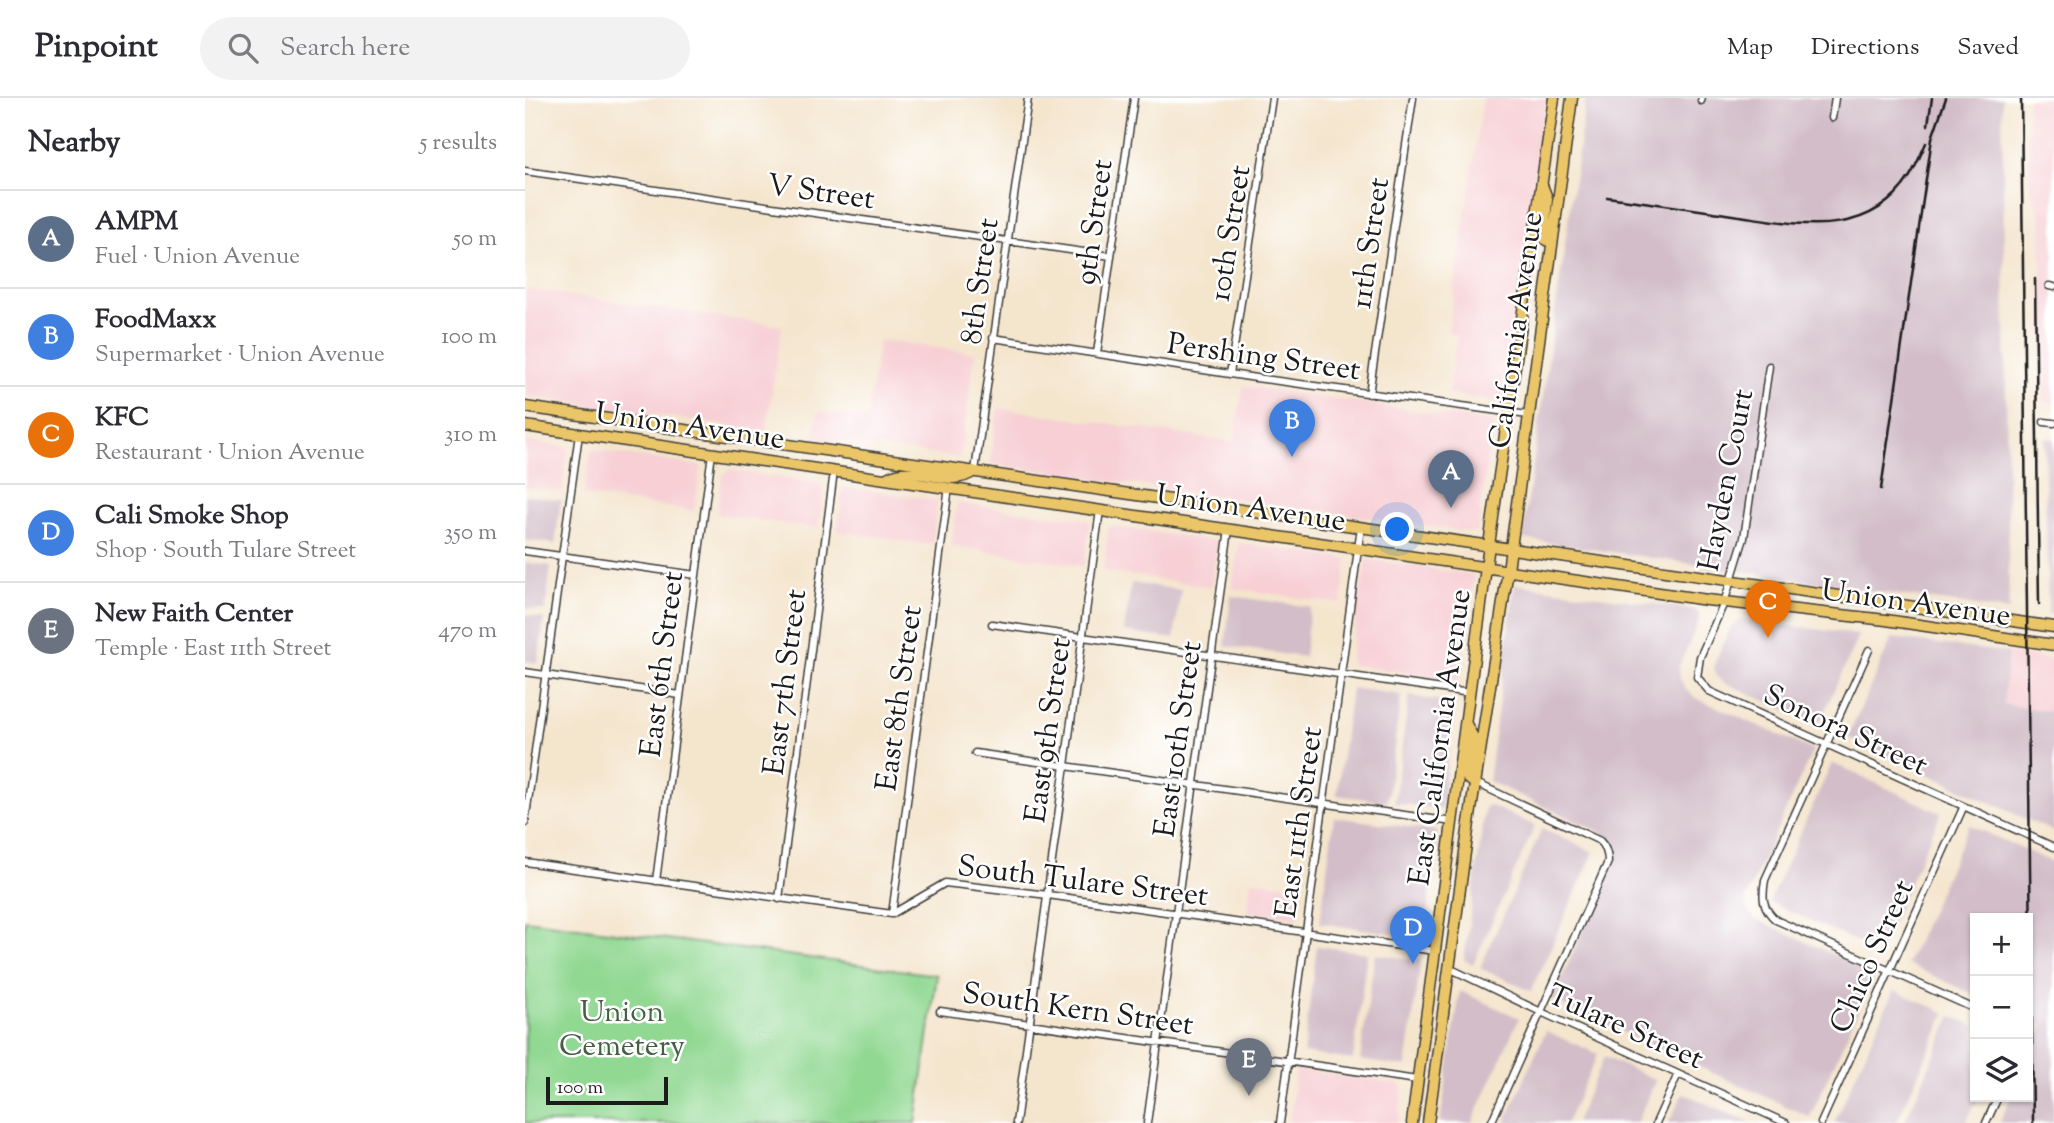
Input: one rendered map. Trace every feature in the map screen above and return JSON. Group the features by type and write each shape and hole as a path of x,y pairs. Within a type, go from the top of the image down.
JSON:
{"main road":[{"name":"California Avenue","path":"1486,566 1554,98"},
{"path":"1565,98 1564,110 1569,122"},
{"name":"California Avenue","path":"1508,570 1572,98"},
{"path":"1541,183 1547,198 1544,237 1552,242"},
{"name":"Union Avenue","path":"525,407 2054,627"},
{"name":"Union Avenue","path":"525,426 1724,603 1886,620 2054,645"},
{"path":"887,478 904,472 962,479 975,471"},
{"name":"East California Avenue","path":"1412,1123 1486,566"},
{"name":"East California Avenue","path":"1427,1123 1508,570"},
{"path":"1466,724 1473,737 1468,779 1476,782"},
{"path":"1453,822 1459,829 1461,884"},
{"path":"1441,903 1443,959 1449,968"},
{"path":"1417,1080 1423,1085 1427,1123"}],"street":[{"name":"8th Street","path":"975,471 1028,98"},
{"name":"9th Street","path":"1097,353 1134,98"},
{"name":"10th Street","path":"1230,374 1272,98"},
{"name":"11th Street","path":"1369,394 1413,98"},
{"path":"1832,118 1835,98"},
{"name":"V Street","path":"525,172 1111,256"},
{"name":"Pershing Street","path":"993,338 1528,415"},
{"name":"Hayden Court","path":"1724,603 1745,538 1769,366"},
{"path":"2044,422 2054,423"},
{"path":"525,823 579,434"},
{"name":"East 6th Street","path":"656,881 712,453"},
{"name":"East 7th Street","path":"779,899 834,471"},
{"name":"East 8th Street","path":"892,914 950,487"},
{"name":"East 9th Street","path":"1016,1123 1100,510"},
{"name":"East 11th Street","path":"1280,1123 1361,527"},
{"name":"East 10th Street","path":"1147,1123 1229,528"},
{"path":"525,551 696,575"},
{"name":"Sonora Street","path":"1724,603 1700,657 1697,677 1709,691 2054,847"},
{"path":"992,624 1470,693"},
{"path":"1870,650 1765,880 1763,900 1765,907 1776,920 1970,1007"},
{"path":"525,672 680,695"},
{"path":"975,753 1453,822"},
{"path":"1476,782 1592,836 1605,846 1608,862 1490,1123"},
{"name":"Chico Street","path":"1821,1123 1963,807"},
{"path":"525,862 892,914"},
{"name":"South Tulare Street","path":"892,914 945,883 1048,895 1435,951"},
{"name":"Tulare Street","path":"1449,968 1786,1123"},
{"name":"South Kern Street","path":"940,1011 1417,1080"},
{"path":"1656,1123 1678,1074"},
{"path":"1986,1123 1996,1102"}],"shaded area":[{"path":"1483,98 1546,98 1502,403 1448,394 1457,335 1448,333"},
{"path":"1586,98 2002,98 2009,611 1524,539"},
{"path":"2028,98 2054,98 2054,404 2044,402 2041,219 2029,183"},
{"path":"525,289 782,326 766,431 525,396"},
{"path":"879,340 975,353 960,458 814,438 818,412 867,418"},
{"path":"1243,386 1493,422 1477,533 990,464 998,408 1234,442"},
{"path":"2044,438 2054,439 2054,615 2048,614"},
{"path":"525,441 568,447 562,492 525,487"},
{"path":"591,450 701,466 694,511 584,495"},
{"path":"729,470 817,483 824,491 818,529 717,514 722,476"},
{"path":"843,487 938,500 932,545 837,531"},
{"path":"525,495 561,500 555,544 525,540"},
{"path":"957,503 1090,520 1084,566 951,546"},
{"path":"1109,526 1217,541 1211,587 1103,571"},
{"path":"1239,543 1347,559 1341,604 1232,588"},
{"path":"1366,559 1474,575 1458,680 1352,665 1350,657"},
{"path":"525,562 551,566 545,611 525,608"},
{"path":"1131,583 1181,590 1174,639 1124,632"},
{"path":"1515,584 1696,610 1699,620 1679,667 1680,678 1686,690 1696,698 1813,750 1746,898 1748,911 1755,919 1875,973 1810,1117 1552,1000 1615,860 1609,842 1602,833 1488,781"},
{"path":"1231,596 1310,607 1304,657 1225,646"},
{"path":"525,615 544,618 538,663 525,661"},
{"path":"1741,619 1859,635 1820,721 1815,723 1723,682 1716,676 1715,662 1731,627"},
{"path":"1892,638 2008,653 2003,704 2054,712 2054,832 1848,737"},
{"path":"2008,653 2054,660 2054,712 2003,704"},
{"path":"1351,688 1401,695 1387,802 1337,795"},
{"path":"1409,696 1455,703 1441,809 1394,803"},
{"path":"1832,763 1941,813 1879,952 1769,902"},
{"path":"1489,805 1535,826 1473,964 1464,960 1485,808"},
{"path":"1334,817 1438,831 1424,938 1320,923"},
{"path":"1969,825 2054,863 2054,1123 1999,1123 2009,1102 2033,1102 2033,1048 2043,1026 2033,1021 2033,913 1970,913 1970,993 1907,964"},
{"path":"1542,829 1594,852 1531,991 1480,968"},
{"path":"1251,880 1302,887 1298,918 1247,912"},
{"path":"1317,946 1367,953 1353,1060 1303,1053"},
{"path":"1375,954 1421,960 1406,1067 1360,1060"},
{"path":"1894,990 1946,1013 1896,1123 1834,1123"},
{"path":"1460,991 1519,1018 1472,1123 1440,1123"},
{"path":"1952,1016 1970,1024 1970,1102 1976,1102 1966,1123 1904,1123"},
{"path":"1546,1031 1598,1054 1566,1123 1505,1123"},
{"path":"1604,1057 1656,1080 1636,1123 1575,1123"},
{"path":"1296,1069 1400,1084 1403,1089 1398,1123 1289,1123"},
{"path":"1683,1093 1737,1117 1751,1123 1669,1123"}],"green space":[{"name":"Union Cemetery","path":"525,920 937,975 916,1123 525,1123"}],"railway":[{"path":"1928,125 1932,98"},
{"path":"1881,489 1932,138 1946,98"},
{"path":"2021,98 2033,1123"},
{"path":"1607,197 1787,223 1833,223 1875,211 1893,196 1910,176 1926,143"},
{"path":"2035,279 2039,604"}],"place":[{"name":"FoodMaxx","path":"1292,457"},
{"name":"AMPM","path":"1451,508"},
{"name":"KFC","path":"1768,638"},
{"name":"Cali Smoke Shop","path":"1413,964"},
{"name":"New Faith Center","path":"1249,1096"}]}
